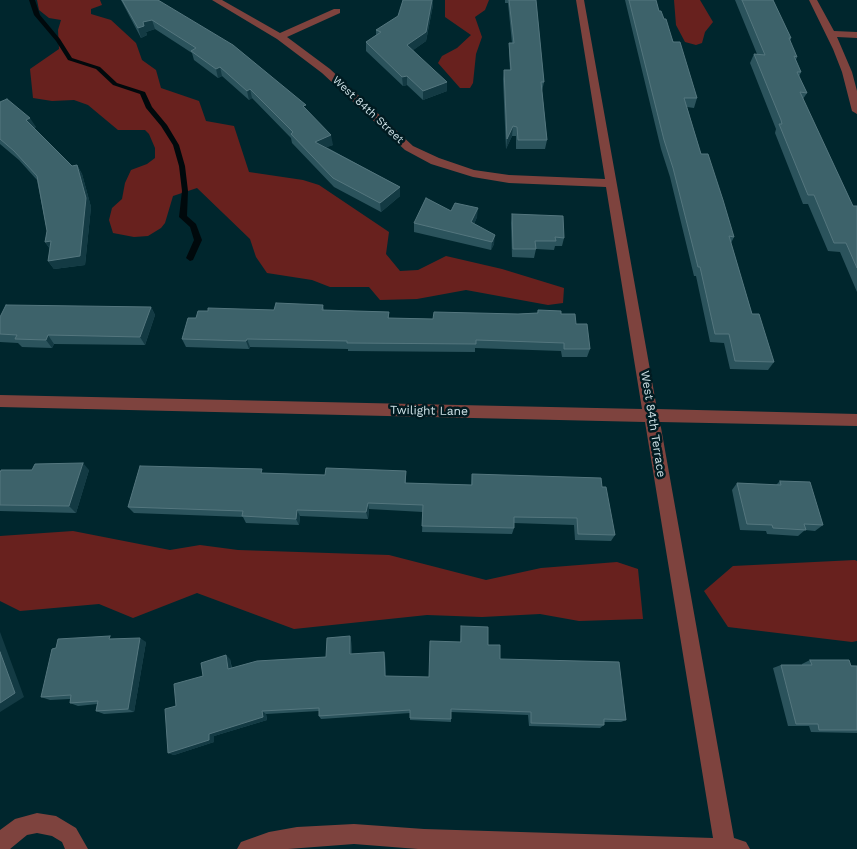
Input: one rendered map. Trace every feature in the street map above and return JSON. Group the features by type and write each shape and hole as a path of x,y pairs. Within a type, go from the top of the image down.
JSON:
{"street":[{"name":"West 84th Street","path":"216,0 280,37 326,71 396,138 410,148 435,161 473,173 508,179 612,183"},
{"name":"West 84th Terrace","path":"580,0 725,849"},
{"path":"813,0 831,34 847,72 857,111"},
{"path":"280,37 337,11"},
{"path":"831,34 857,35"},
{"name":"Twilight Lane","path":"0,401 857,420"},
{"path":"0,845 22,826 37,823 56,826 69,835 77,849"},
{"path":"248,849 268,842 297,837 354,834 424,839 739,849"}],"shaded area":[{"path":"37,0 100,0 102,5 91,9 91,14 111,20 136,43 142,60 156,70 161,88 199,101 206,121 234,126 249,172 303,180 319,185 389,232 386,254 400,271 418,270 446,256 502,269 564,288 563,303 548,305 466,290 417,299 380,300 369,287 330,287 312,280 267,273 256,257 250,239 197,188 173,196 165,223 161,228 148,236 134,237 113,233 109,220 112,208 122,199 125,183 131,170 147,164 155,158 155,148 149,134 145,130 118,130 88,105 74,100 52,101 33,98 30,69 59,49 58,30 61,20 49,18 39,10"},
{"path":"445,0 489,0 485,10 475,17 482,37 476,54 473,83 470,88 460,88 438,63 442,56 457,48 471,35 445,17"},
{"path":"674,0 700,0 713,22 705,32 702,43 696,45 685,42 676,25"},
{"path":"73,531 170,550 200,545 238,550 389,555 486,580 541,568 617,562 638,569 643,619 579,621 540,614 482,617 427,615 294,629 197,593 133,618 99,604 20,611 0,601 0,536"},
{"path":"857,561 857,641 852,642 728,627 704,591 733,566"}],"building":[{"path":"122,0 158,0 233,45 306,105 303,106 331,135 315,142 400,187 380,203 333,178 291,134 293,132 250,89 247,91 220,67 216,69 191,51 196,48 152,20 143,22 144,26 138,28"},
{"path":"403,0 432,0 426,32 407,45 447,82 423,91 407,76 402,77 366,42 381,32 376,30 398,16"},
{"path":"509,0 536,0 544,82 541,82 547,140 518,140 517,127 513,126 507,139 504,70 511,70 509,43 514,43"},
{"path":"629,0 656,0 659,11 661,11 664,19 666,19 673,42 680,42 697,98 684,98 701,154 708,154 723,200 734,237 729,236 752,314 759,314 774,362 735,361 729,334 715,334 700,267 698,267 664,140"},
{"path":"742,0 773,0 791,38 789,38 797,57 794,56 801,72 797,72 807,93 800,92 853,206 857,206 857,268 846,243 834,243 814,195 808,195 779,124 782,124 781,120 754,54 765,55"},
{"path":"7,99 30,118 26,120 72,166 77,165 86,198 80,256 48,261 51,241 45,242 47,231 37,176 0,139 0,102"},
{"path":"426,198 451,211 455,203 478,208 471,222 495,235 492,242 414,223"},
{"path":"512,214 563,216 564,238 555,237 556,241 535,241 536,249 513,249"},
{"path":"276,303 323,305 322,310 389,312 388,318 433,319 434,312 518,314 538,313 538,310 561,311 561,314 575,314 576,324 587,324 590,349 564,349 564,343 476,340 476,344 182,339 188,318 196,318 198,311 208,311 208,308 274,310"},
{"path":"6,305 151,307 140,337 48,335 46,340 15,339 17,335 0,334 0,317"},
{"path":"83,463 69,506 0,505 1,470 32,470 35,464"},
{"path":"140,466 262,469 261,473 325,475 326,468 406,471 405,483 472,485 472,474 601,478 602,487 606,487 615,535 578,534 577,518 514,517 514,528 422,526 423,505 368,503 366,512 297,510 296,519 242,516 243,511 128,507"},
{"path":"780,481 810,482 823,525 804,524 806,530 773,528 772,525 747,524 737,483 781,485"},
{"path":"461,626 488,627 488,645 500,645 500,659 619,662 626,720 604,719 604,725 531,723 531,712 451,709 451,719 410,718 410,710 319,716 319,708 262,711 263,717 209,734 209,740 168,753 165,709 176,706 174,684 203,676 201,663 226,655 228,669 257,661 326,657 327,638 350,636 350,654 384,652 385,676 429,677 430,641 461,642"},
{"path":"110,636 109,639 140,638 128,709 96,711 98,701 70,703 71,695 41,697 52,649 56,648 58,639"},
{"path":"0,652 15,693 0,703"},
{"path":"810,660 849,660 851,666 857,666 857,730 819,730 818,724 796,724 781,665 812,665"}],"waterway":[{"path":"32,0 37,15 58,40 70,59 98,68 115,84 143,93 149,108 164,125 176,145 182,166 185,191 183,217 193,226 198,240 190,258"}]}
